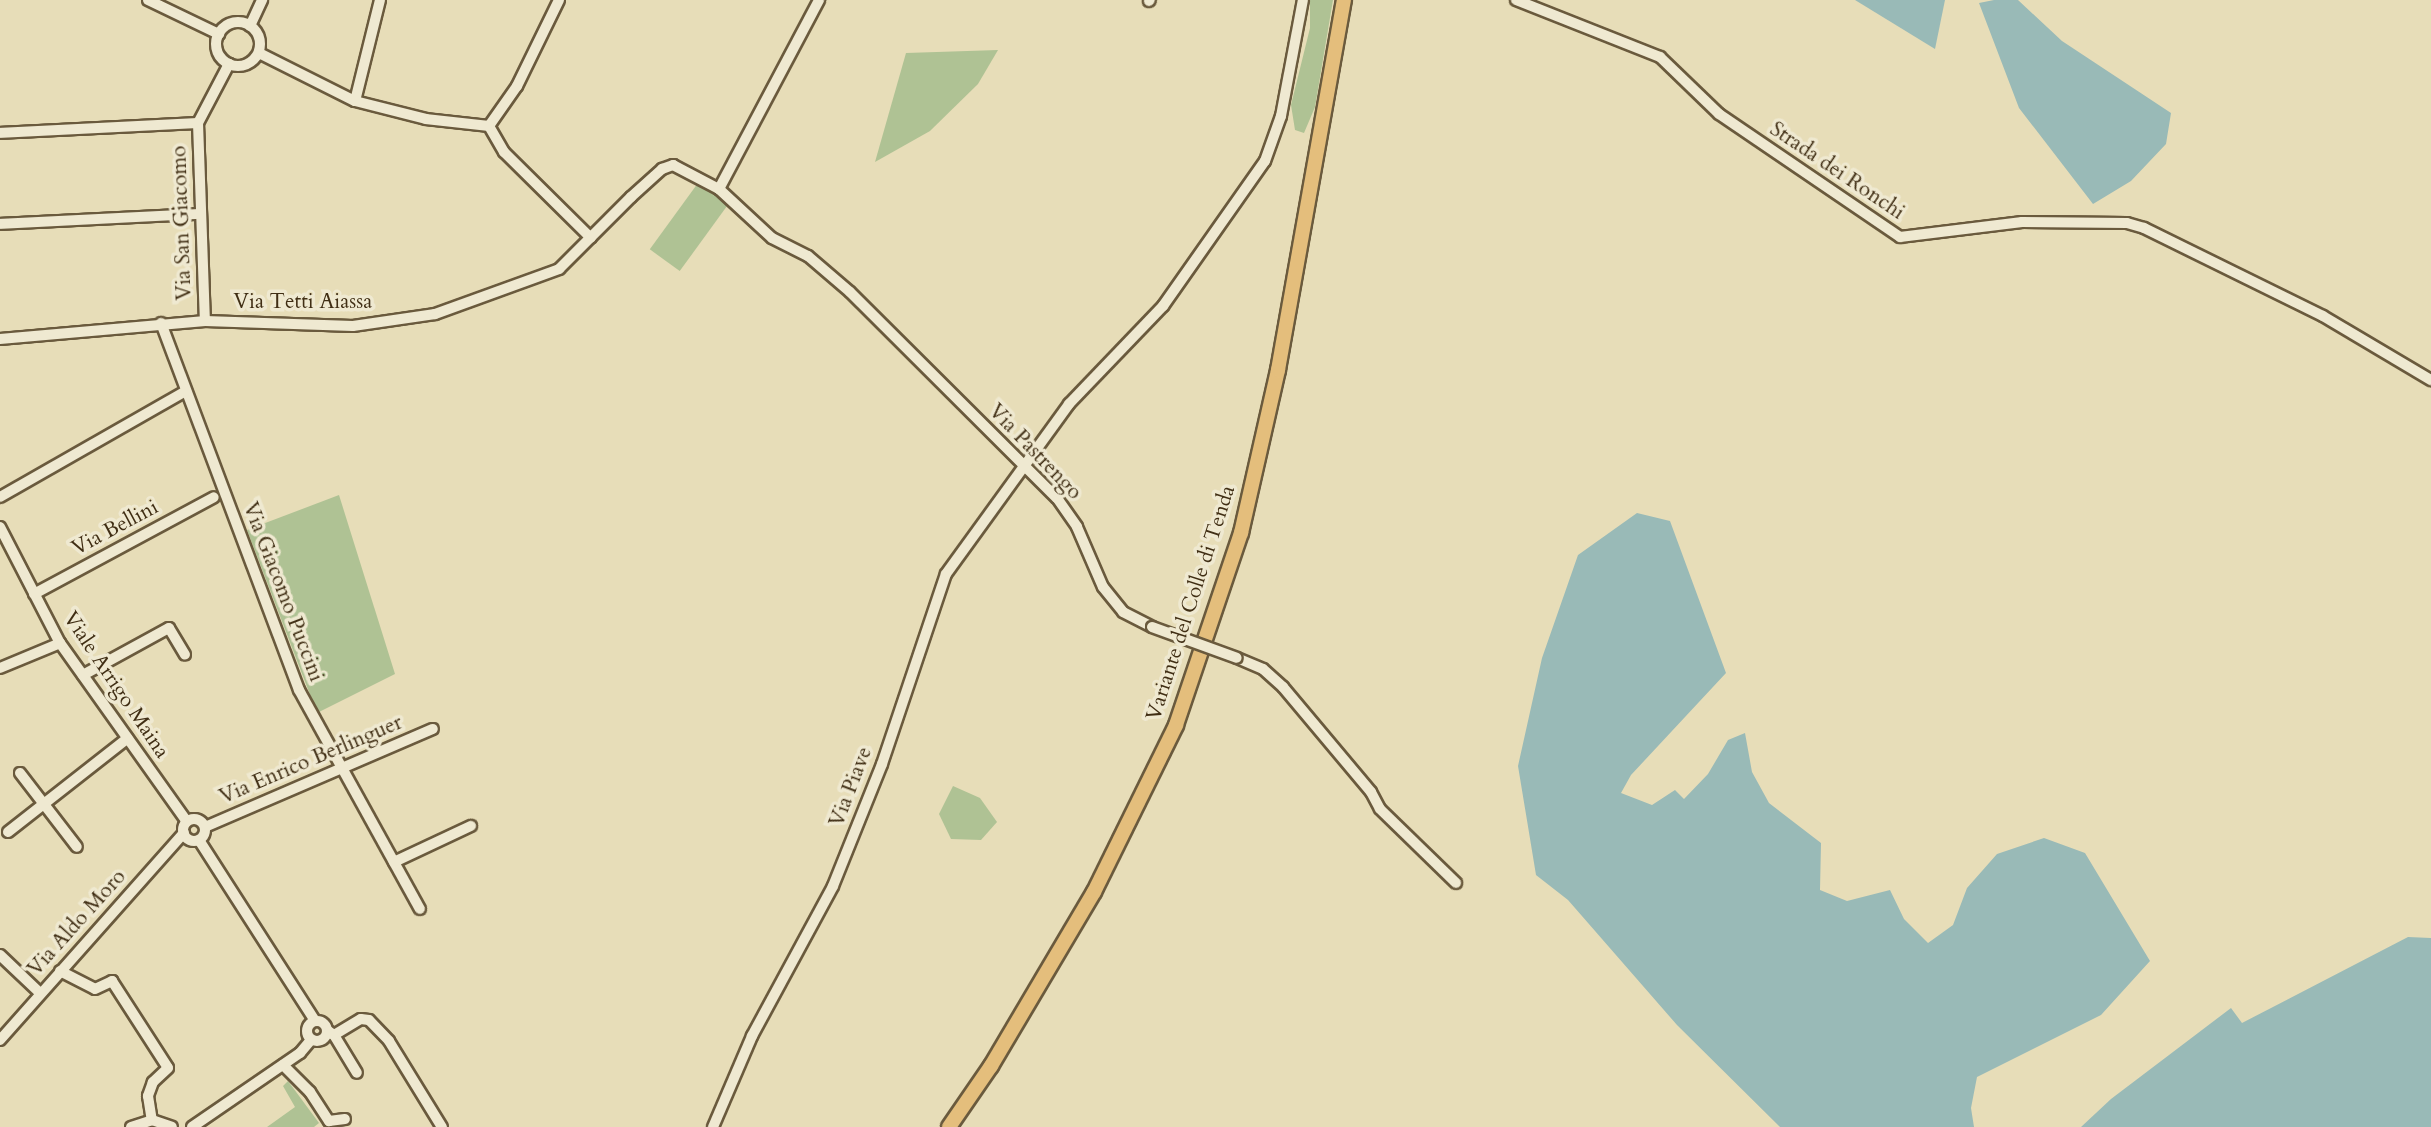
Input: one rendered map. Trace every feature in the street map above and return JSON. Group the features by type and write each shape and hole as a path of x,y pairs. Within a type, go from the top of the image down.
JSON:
{"main road":[{"name":"Variante del Colle di Tenda","path":"948,1127 990,1066 1094,892 1176,725 1241,533 1278,370 1344,0"}],"street":[{"path":"148,0 219,34"},
{"path":"250,26 262,0"},
{"path":"355,100 380,0"},
{"path":"489,126 517,86 559,0"},
{"path":"719,190 819,0"},
{"name":"Via Piave","path":"713,1127 752,1036 833,886 882,764 946,574 1069,404 1163,306 1265,161 1281,116 1303,0"},
{"name":"Strada dei Ronchi","path":"1516,0 1660,57 1719,114 1900,237 2022,222 2127,223 2144,228 2323,316 2431,380"},
{"path":"236,22 250,26 259,38 258,53 243,66 229,64 219,55 219,34 236,22"},
{"path":"258,53 355,100 426,119 489,126"},
{"path":"0,133 198,123 229,64"},
{"name":"Via San Giacomo","path":"198,123 205,321"},
{"path":"489,126 504,152 591,238"},
{"name":"Via Tetti Aiassa","path":"0,339 205,321 353,326 435,314 559,269 667,166 682,168 719,190"},
{"name":"Via Pastrengo","path":"719,190 772,238 808,257 832,276 1026,465 1069,514 1103,587 1123,612 1152,627 1263,669 1283,687 1371,792 1380,810 1456,883"},
{"path":"0,224 200,214"},
{"name":"Via Giacomo Puccini","path":"160,323 299,690 420,909"},
{"path":"0,496 186,391"},
{"name":"Via Bellini","path":"34,594 214,497"},
{"name":"Viale Arrigo Maina","path":"0,527 60,643 187,822"},
{"path":"0,554 12,550"},
{"path":"82,675 169,628 185,655"},
{"path":"0,668 60,643"},
{"name":"Via Enrico Berlinguer","path":"205,827 343,771 433,729"},
{"path":"8,832 128,738"},
{"path":"20,772 77,847"},
{"path":"197,820 205,827 199,840 192,841 184,833 187,822 197,820"},
{"path":"394,862 471,826"},
{"name":"Via Aldo Moro","path":"0,1040 184,833"},
{"path":"199,840 315,1021 331,1033 357,1073"},
{"path":"0,955 40,993"},
{"path":"60,971 95,989 112,981 169,1068 153,1082 148,1096 152,1120"},
{"path":"192,1127 283,1065 311,1040 325,1038 361,1019 369,1020 388,1041 442,1127"},
{"path":"311,1040 309,1025 315,1021"},
{"path":"283,1065 310,1092 329,1121 345,1119"},
{"path":"131,1127 152,1120 172,1127"}],"green space":[{"path":"1310,0 1333,0 1315,107 1304,133 1295,130 1291,105 1310,28"},
{"path":"998,50 978,84 930,131 875,162 906,53"},
{"path":"698,183 728,205 680,271 650,249"},
{"path":"339,495 395,674 317,713 247,530"},
{"path":"953,786 980,798 997,822 981,840 951,839 939,814"},
{"path":"288,1081 319,1123 314,1127 267,1127 295,1107 283,1086"}],"water":[{"path":"1855,0 1945,0 1935,49"},
{"path":"2018,0 2062,41 2171,113 2166,144 2131,181 2093,204 2019,108 1979,3"},
{"path":"1637,513 1670,521 1726,673 1631,775 1621,793 1652,805 1675,790 1684,799 1708,774 1728,740 1745,733 1752,772 1769,803 1821,843 1820,890 1847,901 1890,890 1904,919 1928,943 1953,925 1967,888 1997,854 2044,838 2085,853 2150,961 2101,1015 1977,1077 1971,1108 1974,1127 1780,1127 1677,1025 1568,900 1536,875 1518,766 1542,658 1578,555"},
{"path":"2408,937 2431,938 2431,1127 2081,1127 2111,1099 2231,1008 2242,1023"}]}
